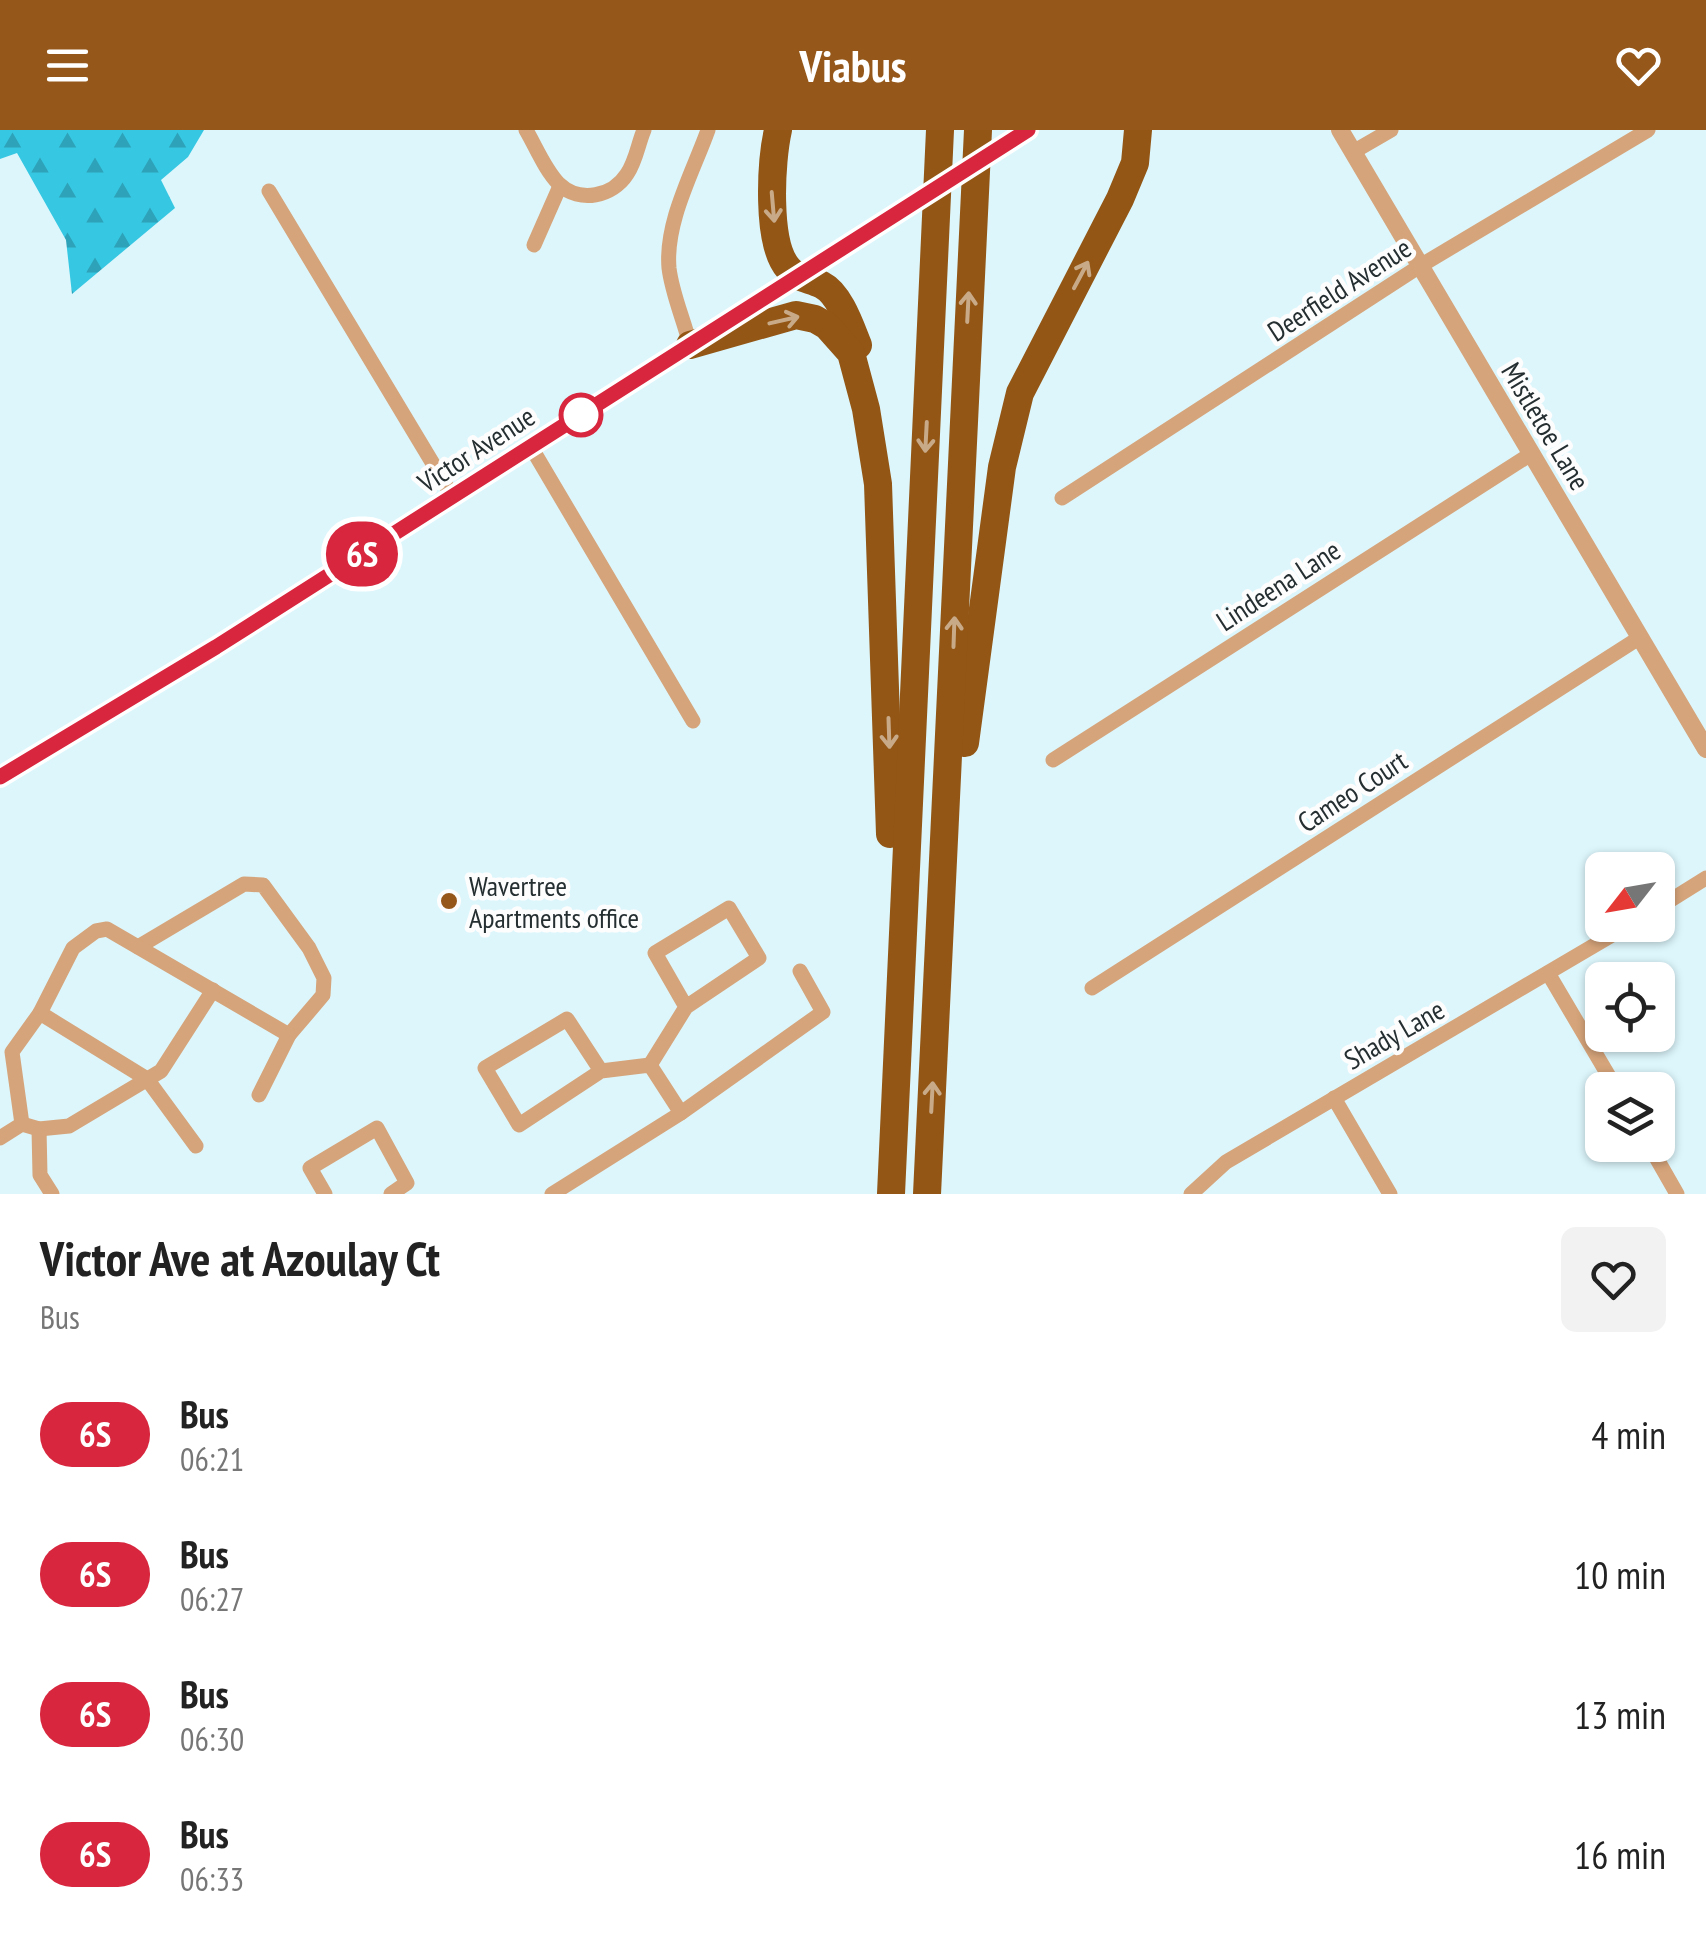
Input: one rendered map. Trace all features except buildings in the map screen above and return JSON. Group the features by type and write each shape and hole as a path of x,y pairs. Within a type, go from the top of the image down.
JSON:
{"highway":[{"path":"778,130 772,175 774,224 784,263 798,277 830,290 857,343 874,405 879,448 889,737 892,932 901,970"},
{"path":"891,1194 940,130"},
{"path":"927,1194 978,130"},
{"path":"944,837 959,784 1002,466 1016,406 1039,352 1120,199 1135,163 1138,130"},
{"path":"690,345 796,316 827,326 847,346 858,375 878,484"}],"main road":[{"name":"Victor Avenue","path":"0,778 453,497 1023,133"}],"street":[{"path":"526,130 560,186 581,194 606,194 614,190 630,170 644,130"},
{"path":"690,345 668,255 675,222 708,130"},
{"name":"Mistletoe Lane","path":"1340,130 1706,750"},
{"path":"1353,152 1391,130"},
{"name":"Deerfield Avenue","path":"1062,498 1420,266 1648,130"},
{"path":"534,245 560,186"},
{"path":"269,191 453,497"},
{"path":"531,447 692,721"},
{"name":"Lindeena Lane","path":"1053,760 1531,454"},
{"name":"Cameo Court","path":"1092,988 1639,638"},
{"path":"1675,897 1706,878"},
{"path":"138,948 244,884 262,886 289,919 324,978 323,995 289,1035 259,1095"},
{"path":"650,1065 686,1007 759,958 730,908 655,953 686,1007"},
{"path":"22,1124 12,1052 40,1013 73,948 106,930 289,1035"},
{"name":"Shady Lane","path":"1192,1194 1226,1162 1601,942"},
{"path":"552,1194 681,1113 823,1012 800,971"},
{"path":"1548,974 1605,1072"},
{"path":"0,1138 22,1124 40,1129 69,1126 161,1072 213,990"},
{"path":"40,1013 147,1079 196,1146"},
{"path":"601,1071 567,1019 485,1068 519,1125 601,1071 650,1065"},
{"path":"650,1065 681,1113"},
{"path":"1334,1098 1390,1194"},
{"path":"325,1194 310,1168 377,1128 407,1183 391,1194"},
{"path":"40,1129 40,1175 52,1194"},
{"path":"1659,1162 1677,1194"}],"green space":[{"path":"0,130 204,130 188,157 161,180 175,208 72,294 66,240 17,153 0,159"}],"bus line":[{"name":"6S","path":"0,777 216,647 1028,130"}],"place":[{"name":"Wavertree Apartments office","path":"449,901"}]}
